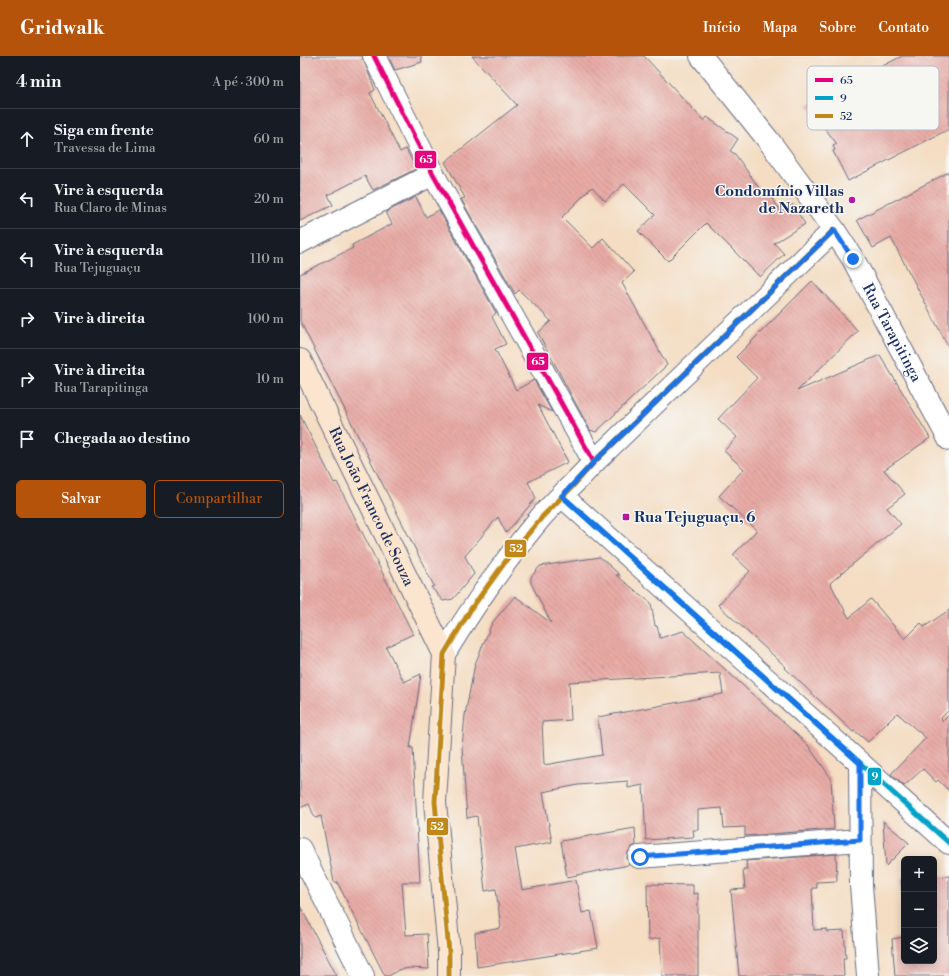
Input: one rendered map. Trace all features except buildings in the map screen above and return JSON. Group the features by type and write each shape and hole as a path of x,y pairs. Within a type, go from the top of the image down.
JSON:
{"street":[{"path":"374,56 433,174 594,462"},
{"name":"Rua Tarapitinga","path":"701,56 769,141 834,230 853,259 949,439"},
{"path":"300,242 433,174"},
{"path":"448,976 449,952 435,802 444,654 471,609 508,558 542,516 594,462 834,230"},
{"name":"Rua João Franco de Souza","path":"302,370 444,654"},
{"path":"562,496 949,843"},
{"path":"860,763 861,885 868,976"},
{"path":"640,857 860,840"},
{"path":"300,849 363,976"}],"transit line":[{"name":"65","path":"374,56 433,174 594,462"},
{"name":"52","path":"449,976 449,952 435,802 444,654 471,609 508,558 543,516 594,462 834,230"},
{"name":"9","path":"562,496 949,843"}],"place":[{"name":"Condomínio Villas de Nazareth","path":"852,200"},
{"name":"Rua Tejuguaçu, 6","path":"626,517"}],"route":[{"path":"640,857 860,840 860,763 562,496 594,462 834,230 853,259"}]}
